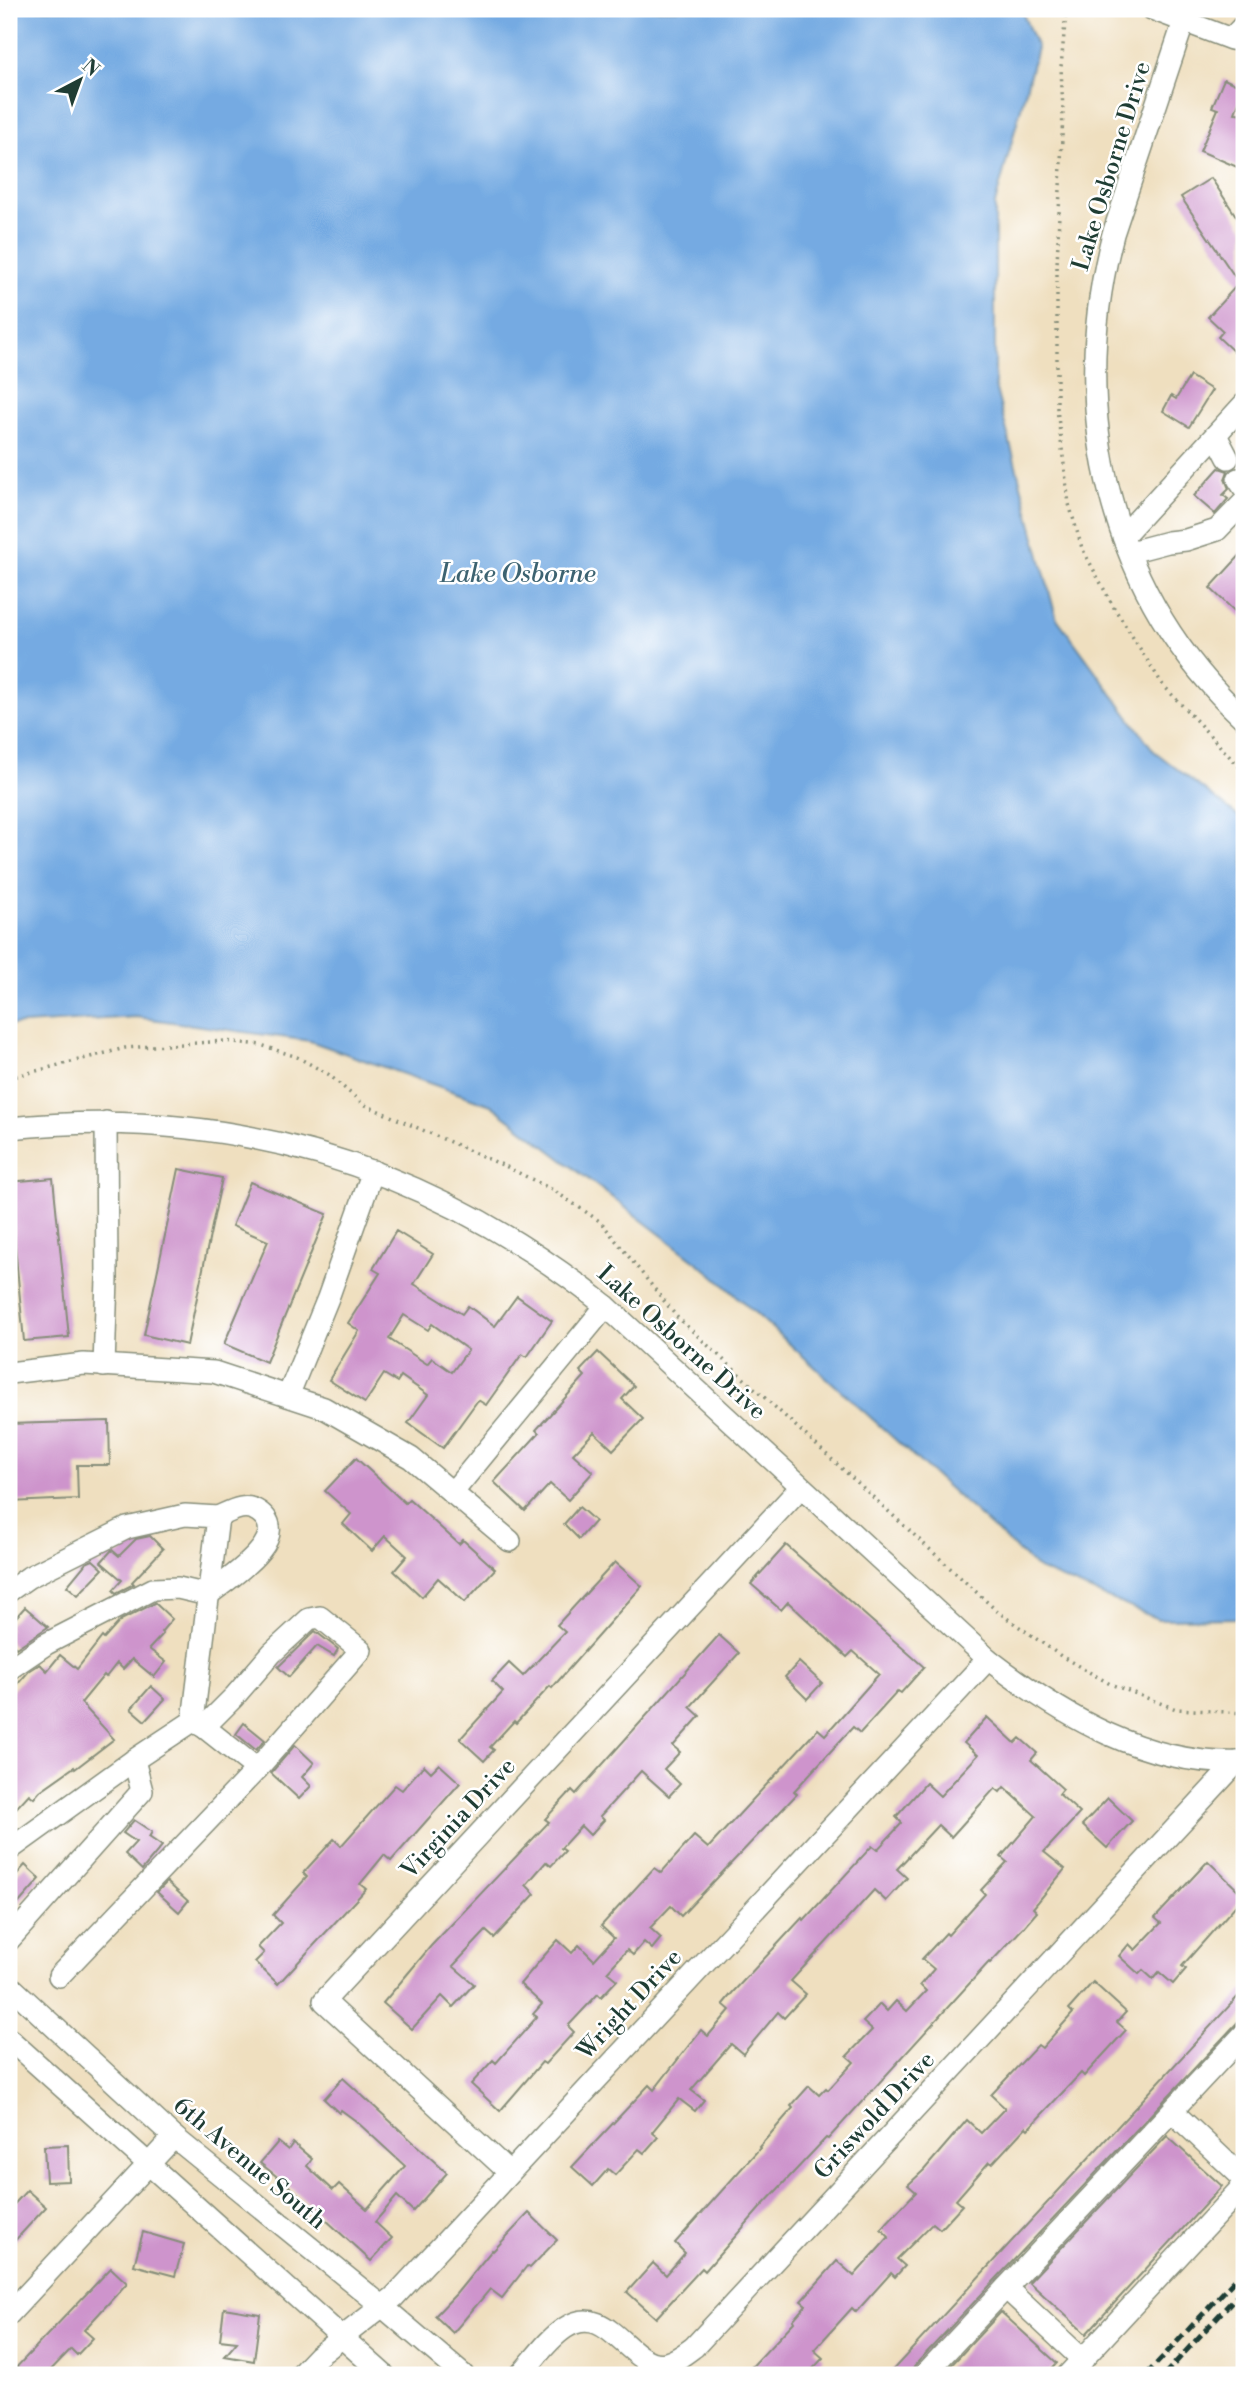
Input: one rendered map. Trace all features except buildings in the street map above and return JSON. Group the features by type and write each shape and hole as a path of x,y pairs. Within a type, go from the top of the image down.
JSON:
{"street":[{"path":"1152,9 1181,13 1231,38 1244,24"},
{"name":"Lake Osborne Drive","path":"1181,13 1105,267 1096,317 1093,368 1098,428 1112,503 1126,544 1162,617 1212,686 1244,719"},
{"path":"1126,544 1244,404"},
{"path":"1216,435 1228,458"},
{"path":"1126,544 1186,540 1217,530 1244,502"},
{"path":"104,1366 107,1279 106,1122"},
{"name":"Lake Osborne Drive","path":"9,1128 106,1122 213,1130 287,1145 344,1161 452,1205 511,1238 567,1275 606,1306 988,1659 1031,1692 1062,1712 1100,1731 1142,1747 1181,1757 1240,1762"},
{"path":"288,1396 328,1298 373,1171"},
{"path":"452,1493 606,1306"},
{"path":"9,1373 84,1364 214,1372 324,1408 411,1458 510,1541"},
{"name":"Virginia Drive","path":"509,2172 324,2001 801,1487"},
{"path":"9,1591 29,1577 127,1528 185,1515 218,1517 239,1508 251,1508 266,1518 271,1529 269,1539 259,1552 208,1595"},
{"path":"198,1724 208,1595 218,1517"},
{"path":"9,1669 46,1644 153,1589 178,1588 208,1595"},
{"path":"9,1850 134,1760 198,1724 234,1697 272,1653 316,1616 361,1650 257,1769 59,1976"},
{"name":"Wright Drive","path":"300,2375 318,2356 382,2306 988,1659"},
{"path":"198,1724 257,1769"},
{"path":"9,1940 142,1791 134,1760"},
{"name":"Griswold Drive","path":"520,2375 565,2328 581,2322 597,2323 607,2328 643,2357 658,2363 667,2363 694,2347 1240,1762"},
{"name":"6th Avenue South","path":"9,1985 174,2137 463,2375"},
{"path":"924,2375 1244,2034"},
{"path":"9,2039 384,2375"},
{"path":"1173,2112 1244,2179"},
{"path":"9,2314 174,2137"},
{"path":"1006,2288 1076,2367 1244,2185"}],"water":[{"name":"Lake Osborne","path":"9,9 1021,9 1037,48 995,204 995,386 1056,617 1154,751 1244,821 1244,1618 1158,1619 1038,1569 711,1273 491,1105 310,1041 136,1017 9,1025"}],"railway":[{"path":"1146,2375 1244,2270"},
{"path":"1164,2375 1244,2288"}]}
